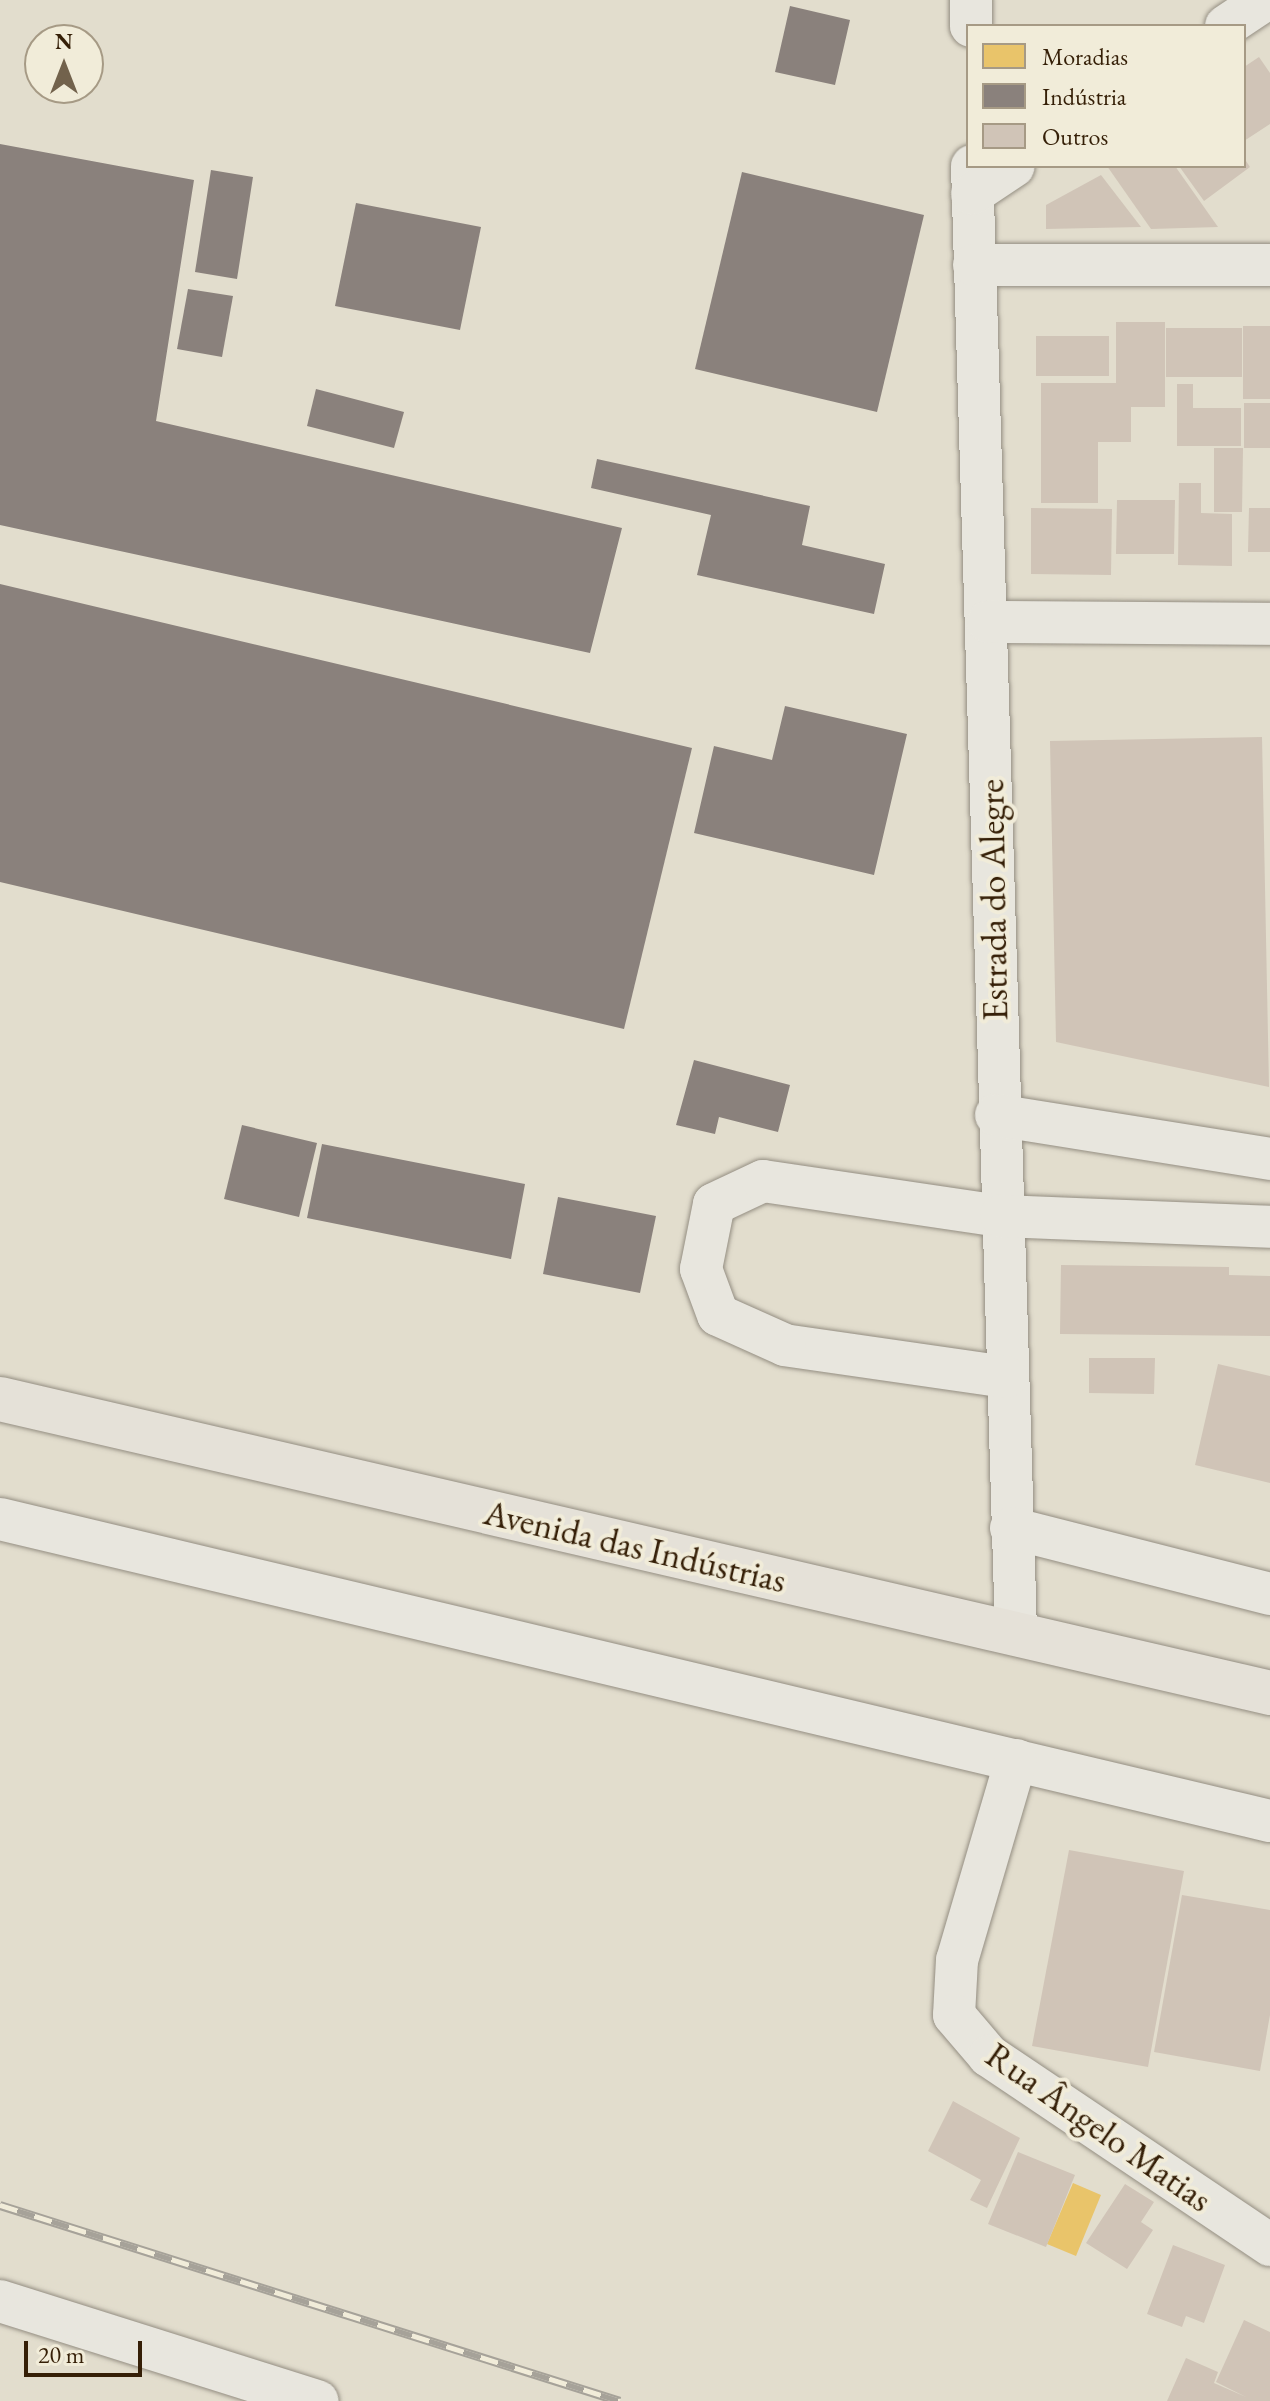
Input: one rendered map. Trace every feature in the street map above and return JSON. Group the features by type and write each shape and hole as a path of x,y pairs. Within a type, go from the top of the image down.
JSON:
{"main road":[{"name":"Avenida das Indústrias","path":"0,1399 1270,1693"}],"street":[{"path":"971,0 971,24"},
{"path":"1207,24 1213,0"},
{"path":"1229,24 1265,0"},
{"path":"972,180 1008,168"},
{"name":"Estrada do Alegre","path":"972,180 988,622 996,1115 1016,1634"},
{"path":"974,265 1270,265"},
{"path":"988,622 1270,624"},
{"path":"996,1115 1270,1159"},
{"path":"1006,1377 785,1345 718,1315 701,1269 714,1204 763,1181 1001,1216 1270,1227"},
{"path":"0,1519 1270,1821"},
{"path":"1011,1528 1270,1594"},
{"name":"Rua Ângelo Matias","path":"1016,1760 957,1960 954,2015 989,2056 1270,2245"},
{"path":"0,2301 318,2401"}],"building: Moradias":[{"path":"1073,2183 1101,2195 1076,2256 1047,2244"}],"building: Indústria":[{"path":"790,6 850,20 835,85 775,72"},
{"path":"0,144 194,180 156,421 622,528 590,653 0,525"},
{"path":"211,170 253,177 237,279 195,272"},
{"path":"742,172 924,215 877,412 695,369"},
{"path":"356,203 481,227 460,330 335,306"},
{"path":"188,289 233,296 222,357 177,349"},
{"path":"316,389 404,412 394,448 307,426"},
{"path":"597,459 810,506 802,545 885,564 874,614 697,575 711,515 591,488"},
{"path":"0,584 692,748 624,1029 0,882"},
{"path":"785,706 907,734 874,875 694,833 714,746 772,760"},
{"path":"694,1060 790,1085 778,1132 719,1117 715,1134 676,1125"},
{"path":"242,1125 317,1143 299,1217 224,1199"},
{"path":"322,1144 525,1184 511,1259 307,1218"},
{"path":"558,1197 656,1216 640,1293 543,1274"}],"building: Outros":[{"path":"1259,57 1270,73 1270,124 1246,140 1246,66"},
{"path":"1246,161 1250,167 1204,201 1180,168 1246,168"},
{"path":"1108,168 1176,168 1218,227 1151,229"},
{"path":"1101,175 1141,227 1046,229 1046,205"},
{"path":"1116,322 1165,322 1165,407 1131,407 1131,442 1098,442 1098,503 1041,503 1041,383 1116,383"},
{"path":"1243,326 1270,326 1270,399 1243,399"},
{"path":"1166,328 1242,328 1242,377 1166,377"},
{"path":"1036,336 1109,336 1109,376 1036,376"},
{"path":"1177,384 1193,384 1193,408 1241,408 1241,446 1177,446"},
{"path":"1244,403 1270,403 1270,448 1244,448"},
{"path":"1214,448 1243,448 1242,512 1214,512"},
{"path":"1179,483 1201,483 1201,513 1232,514 1232,566 1178,565"},
{"path":"1117,500 1175,500 1174,554 1116,554"},
{"path":"1031,508 1112,509 1111,575 1031,574"},
{"path":"1249,508 1270,508 1270,552 1248,552"},
{"path":"1262,737 1269,1087 1056,1042 1050,741"},
{"path":"1061,1265 1229,1267 1229,1275 1270,1276 1270,1336 1060,1334"},
{"path":"1089,1358 1155,1358 1154,1394 1089,1393"},
{"path":"1218,1364 1270,1376 1270,1483 1195,1465"},
{"path":"1069,1850 1184,1871 1148,2067 1032,2046"},
{"path":"1182,1895 1270,1910 1270,2015 1260,2071 1154,2052"},
{"path":"953,2101 1020,2138 987,2208 970,2200 981,2180 928,2151"},
{"path":"1018,2152 1075,2175 1046,2247 988,2224"},
{"path":"1125,2184 1154,2202 1141,2222 1153,2230 1127,2269 1086,2243"},
{"path":"1173,2245 1225,2265 1204,2323 1186,2316 1182,2327 1147,2314"},
{"path":"1244,2320 1270,2332 1270,2401 1167,2401 1186,2358 1218,2372 1214,2383 1246,2397 1216,2382"}],"railway":[{"path":"0,2205 620,2401"}]}
